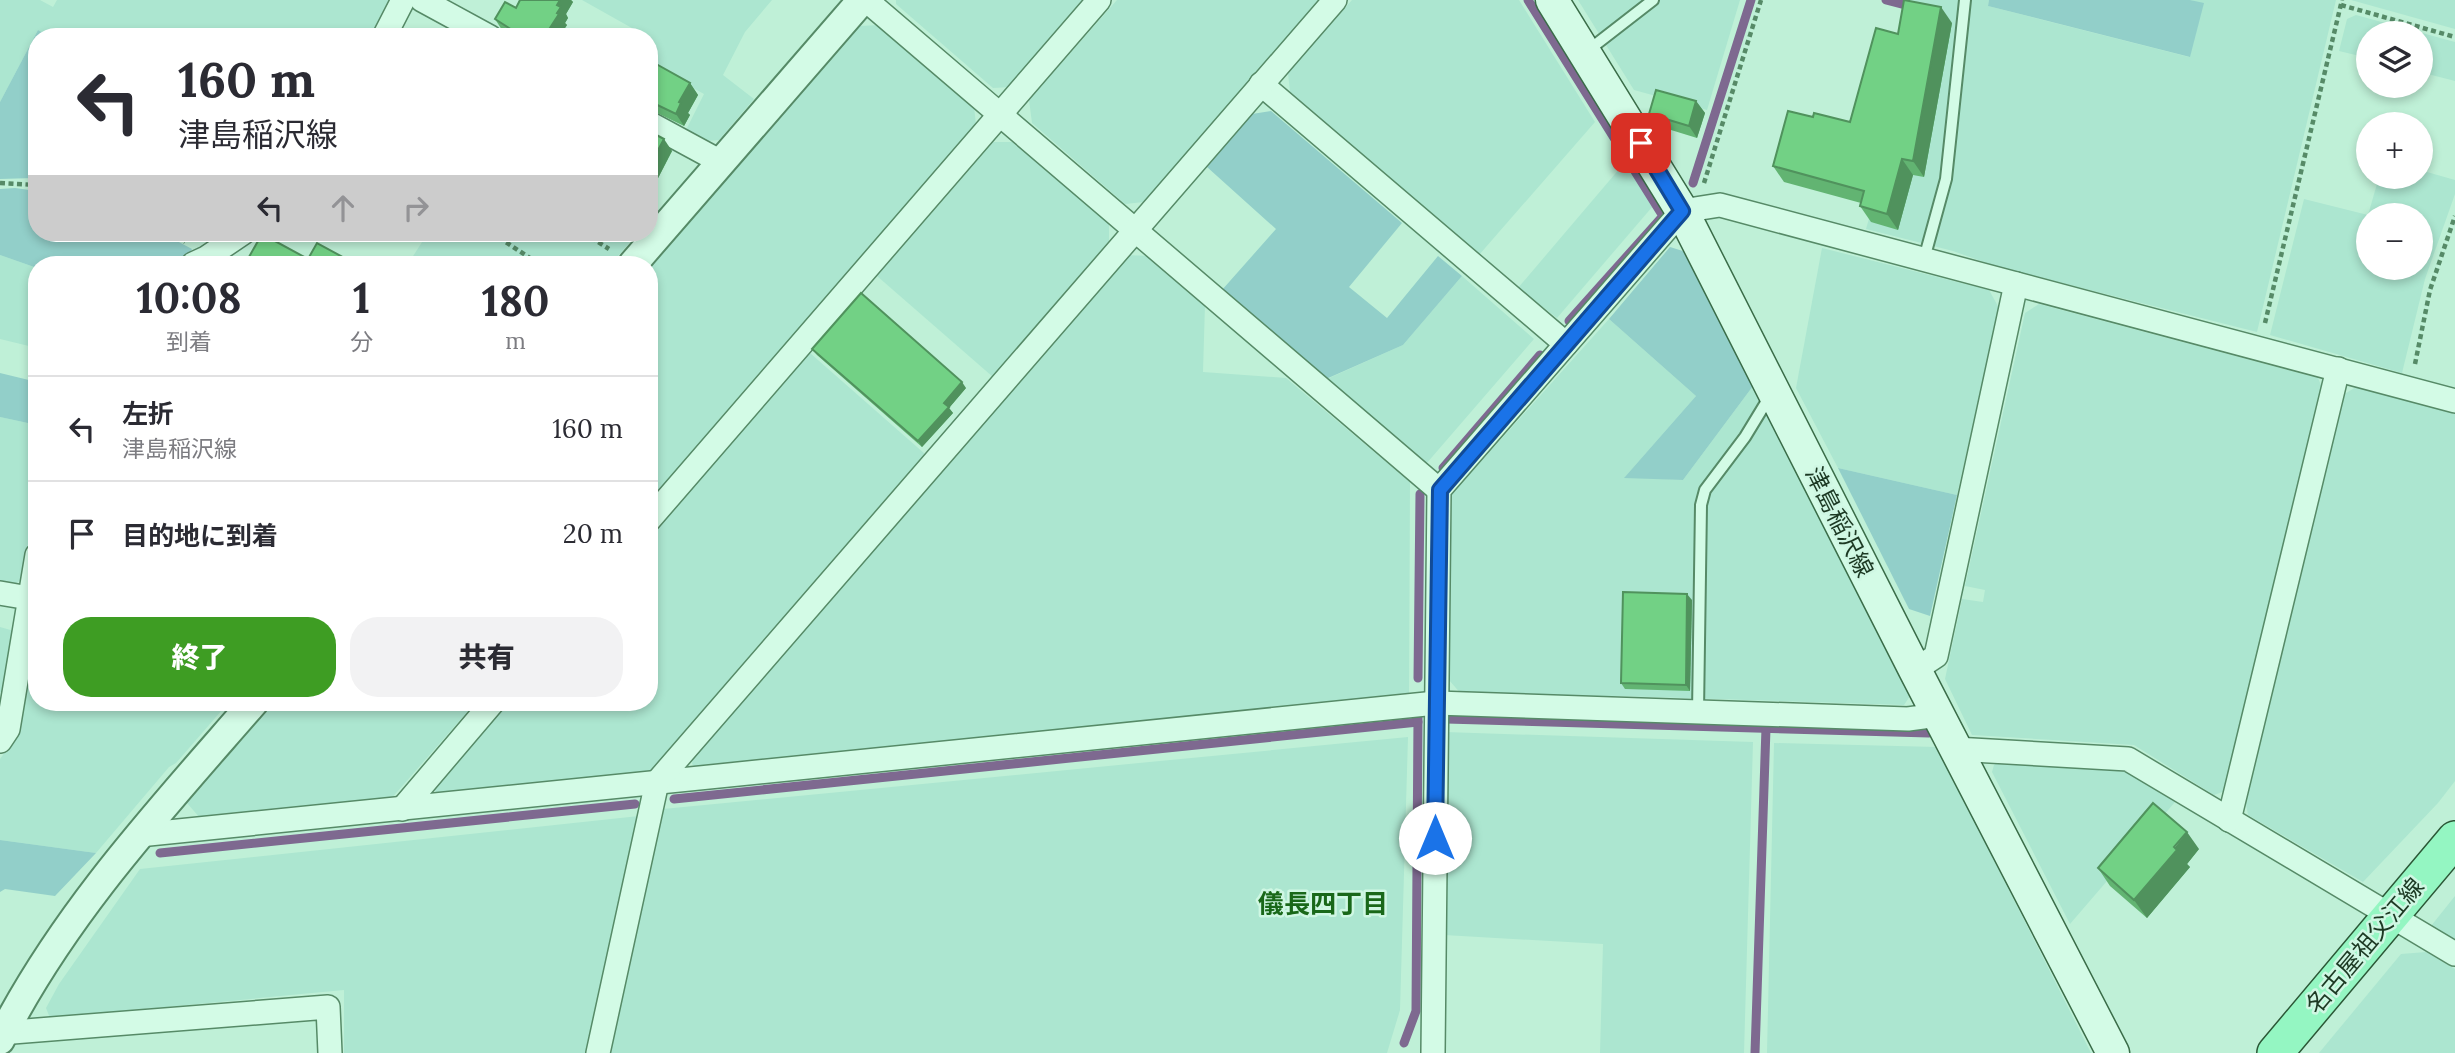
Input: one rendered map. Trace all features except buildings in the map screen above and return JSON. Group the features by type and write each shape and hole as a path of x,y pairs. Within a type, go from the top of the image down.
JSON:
{"main road":[{"name":"津島稲沢線","path":"1552,0 1682,211 1914,670 2113,1053"},
{"name":"名古屋祖父江線","path":"2275,1053 2455,839"}],"street":[{"path":"389,28 403,0"},
{"path":"422,0 473,28"},
{"path":"658,234 864,0 1440,490"},
{"path":"658,510 1099,0"},
{"path":"598,1053 657,782 1335,0"},
{"path":"1261,84 1566,344"},
{"path":"658,128 721,162"},
{"path":"1433,1053 1440,490 1682,211 1720,205 2455,401"},
{"path":"209,256 230,242"},
{"path":"639,256 651,242"},
{"path":"1914,670 1936,656 2016,284"},
{"path":"2229,820 2338,369"},
{"path":"0,593 28,598"},
{"path":"0,741 8,729 28,604"},
{"path":"139,835 1436,703 1908,719 1938,715"},
{"path":"1,1035 60,939 139,835 246,711"},
{"path":"402,809 485,711"},
{"path":"1955,749 2128,759 2455,954"},
{"path":"1,1035 328,1007 330,1053"}],"lane":[{"path":"1586,52 1653,0"},
{"path":"1924,259 1946,179 1965,0"},
{"path":"1698,712 1701,505 1705,490 1745,437 1772,392"}],"path":[{"path":"1682,211 1702,190 1761,0"},
{"path":"2259,348 2342,3 2455,37"},
{"path":"0,183 28,185"},
{"path":"2410,388 2430,289 2455,216"},
{"path":"506,242 527,256"}],"green space":[{"path":"0,0 40,0 53,7 57,0 393,0 377,28 28,28 28,49 0,102"},
{"path":"582,0 772,0 745,32 723,75 754,99 719,140 707,141 686,130 704,94 658,69 658,28 632,28"},
{"path":"896,0 1086,0 1010,87 993,88 896,4"},
{"path":"1117,0 1319,0 1144,202 1125,204 1032,123 1029,100"},
{"path":"1352,0 1519,0 1595,122 1479,255 1290,92 1288,73"},
{"path":"1578,0 1740,0 1707,110 1634,90"},
{"path":"1892,0 1989,0 1988,6 2189,57 2203,4 2190,0 2336,0 2257,332 1998,267 1953,251 1866,229 1884,167 1915,6"},
{"path":"2351,0 2455,0 2455,29"},
{"path":"2356,15 2378,21 2356,21 2356,55 2339,51 2347,19"},
{"path":"881,25 974,106 976,125 658,491 658,259 859,26"},
{"path":"2433,36 2455,42 2455,81 2433,75"},
{"path":"993,142 1014,142 1109,224 1109,242 993,377 877,276"},
{"path":"1626,161 1653,206 1557,318 1518,288"},
{"path":"2433,174 2455,180 2455,194 2433,256 2433,203 2371,203 2376,189 2433,189"},
{"path":"2304,199 2356,212 2356,280 2425,280 2402,373 2270,335"},
{"path":"422,242 630,242 618,256 413,256"},
{"path":"1822,248 1989,290 1999,308 1957,495 1838,468 1796,388"},
{"path":"0,255 28,265 28,346 0,339"},
{"path":"1124,255 1151,256 1205,304 1203,372 1286,378 1410,482 1409,694 698,769 692,764 693,756"},
{"path":"1462,276 1534,339 1426,464 1327,379 1403,345"},
{"path":"2039,304 2318,378 2323,390 2225,791 2214,795 2134,745 1972,735 1945,679 1962,599 1983,602 1985,590 1965,586 2025,313"},
{"path":"1609,319 1696,396 1625,477 1683,480 1753,386 1912,693 1904,705 1620,696 1462,695 1449,680 1451,495"},
{"path":"810,353 925,454 649,772 438,795 433,787 499,711 658,711 658,528"},
{"path":"2356,387 2455,414 2455,781 2438,803 2363,882 2248,815 2245,799 2343,395"},
{"path":"0,417 28,423 28,544 21,580 10,587 0,585"},
{"path":"0,627 14,631 5,693 0,692"},
{"path":"28,667 28,711 221,711 176,763 169,767 96,853 0,840 0,759 17,735"},
{"path":"267,711 468,711 390,800 200,818 187,803"},
{"path":"1445,732 1753,742 1744,1053 1600,1053 1603,944 1444,935"},
{"path":"1408,737 1400,1010 1387,1053 610,1053 663,809"},
{"path":"1774,743 1937,747 2091,1053 1767,1053"},
{"path":"1998,762 2122,769 2175,802 2070,924 1992,772"},
{"path":"639,816 585,1053 344,1053 344,990 50,1018 46,1008 59,984 140,869"},
{"path":"2455,896 2455,940 2431,926"},
{"path":"2426,952 2455,969 2455,1053 2319,1053 2401,954"}],"shaded area":[{"path":"1989,0 2190,0 2204,3 2190,57 1988,6"},
{"path":"28,49 28,178 0,179 0,102"},
{"path":"1271,111 1402,223 1349,287 1387,318 1438,256 1462,276 1403,345 1326,379 1222,290 1276,229 1207,167 1252,114"},
{"path":"0,189 28,190 28,242 179,242 192,249 188,256 28,256 28,265 0,255"},
{"path":"1670,247 1686,252 1753,386 1683,480 1624,478 1696,396 1609,319"},
{"path":"0,373 28,380 28,423 0,417"},
{"path":"1838,468 1957,495 1930,616 1909,609"},
{"path":"0,840 96,853 55,896 5,889 0,892"}],"waterway":[{"path":"1528,0 1663,216 1569,321"},
{"path":"1693,183 1751,0"},
{"path":"1886,0 1913,7"},
{"path":"1443,468 1540,355"},
{"path":"1418,678 1420,494"},
{"path":"1404,1043 1416,1011 1418,718"},
{"path":"1446,719 1929,733"},
{"path":"674,799 1418,722"},
{"path":"1755,1053 1766,728"},
{"path":"160,853 635,804"}],"district":[{"name":"儀長四丁目","path":"1323,904"}],"route":[{"path":"1435,838 1440,490 1682,211 1641,143"}]}
